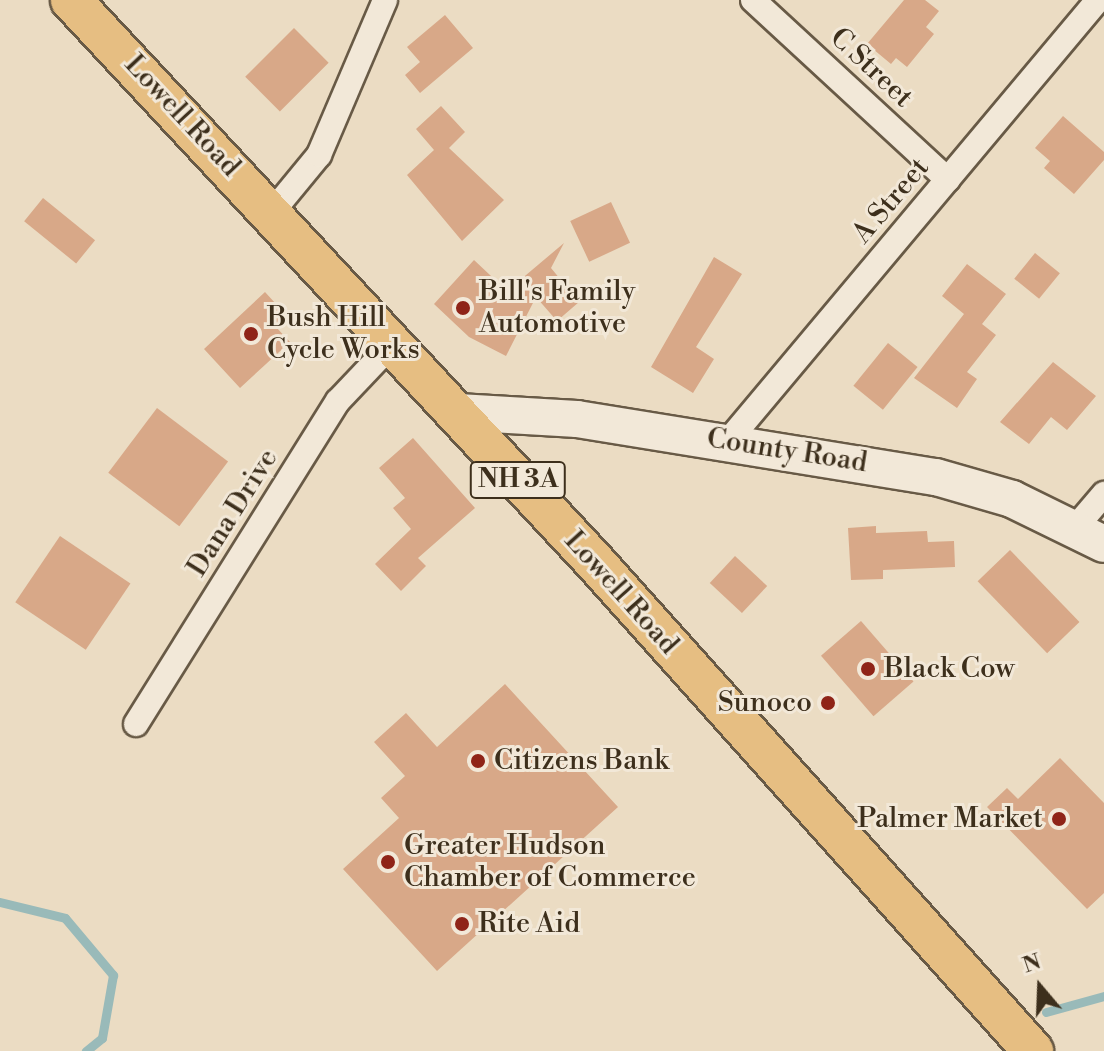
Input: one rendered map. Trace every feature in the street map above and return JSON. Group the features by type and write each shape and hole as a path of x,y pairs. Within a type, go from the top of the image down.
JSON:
{"main road":[{"name":"Lowell Road","path":"71,0 458,412 1033,1051"}],"street":[{"path":"272,212 319,155 385,0"},
{"name":"C Street","path":"753,0 948,180"},
{"name":"A Street","path":"729,440 1098,0"},
{"name":"Dana Drive","path":"136,724 338,401 393,343"},
{"name":"County Road","path":"458,412 577,419 729,440 936,477 1012,499 1090,536"},
{"path":"1090,536 1104,494"}],"building":[{"path":"904,0 925,0 939,11 926,27 934,34 907,67 896,58 891,64 867,44"},
{"path":"445,15 473,48 420,93 405,75 420,62 407,47"},
{"path":"294,28 329,63 280,111 245,77"},
{"path":"441,106 465,132 449,148 504,200 462,241 407,175 434,150 416,129"},
{"path":"1063,116 1104,152 1104,160 1074,194 1044,168 1050,161 1035,148"},
{"path":"43,198 95,240 76,263 24,221"},
{"path":"611,202 630,243 589,262 570,221"},
{"path":"564,243 551,268 579,302 557,321 536,297 506,356 469,337 434,304 474,260 507,291"},
{"path":"1035,253 1060,273 1039,299 1014,279"},
{"path":"714,257 742,274 696,347 714,359 693,393 651,367"},
{"path":"967,264 1006,294 982,324 996,335 967,372 977,379 957,408 914,378 964,314 942,296"},
{"name":"Bush Hill Cycle Works","path":"265,292 286,315 275,326 290,342 240,388 204,349"},
{"path":"888,343 918,367 883,410 853,386"},
{"path":"1053,362 1096,396 1067,430 1051,417 1029,444 1000,422"},
{"path":"157,408 228,462 179,526 108,473"},
{"path":"413,438 475,508 418,558 426,566 401,591 375,564 411,529 393,508 405,498 379,468"},
{"path":"876,526 876,533 927,531 928,542 954,541 955,567 883,570 883,579 851,580 848,528"},
{"path":"60,536 130,584 86,650 15,602"},
{"path":"1010,550 1079,622 1047,653 978,581"},
{"path":"735,556 767,586 742,613 710,583"},
{"name":"Black Cow","path":"861,621 913,681 873,716 821,656"},
{"path":"505,684 618,807 437,971 343,869 399,818 381,798 405,776 374,742 406,713 437,747"},
{"path":"1060,758 1104,803 1104,893 1087,909 987,807 1007,788 1018,799"}],"waterway":[{"path":"0,902 65,918 113,975 102,1038 86,1051"},
{"path":"1046,1012 1104,996"}],"place":[{"name":"Bill's Family Automotive","path":"463,308"},
{"name":"Bush Hill Cycle Works","path":"251,334"},
{"name":"Black Cow","path":"868,669"},
{"name":"Sunoco","path":"828,703"},
{"name":"Citizens Bank","path":"478,761"},
{"name":"Palmer Market","path":"1059,819"},
{"name":"Greater Hudson Chamber of Commerce","path":"388,862"},
{"name":"Rite Aid","path":"462,924"}]}
